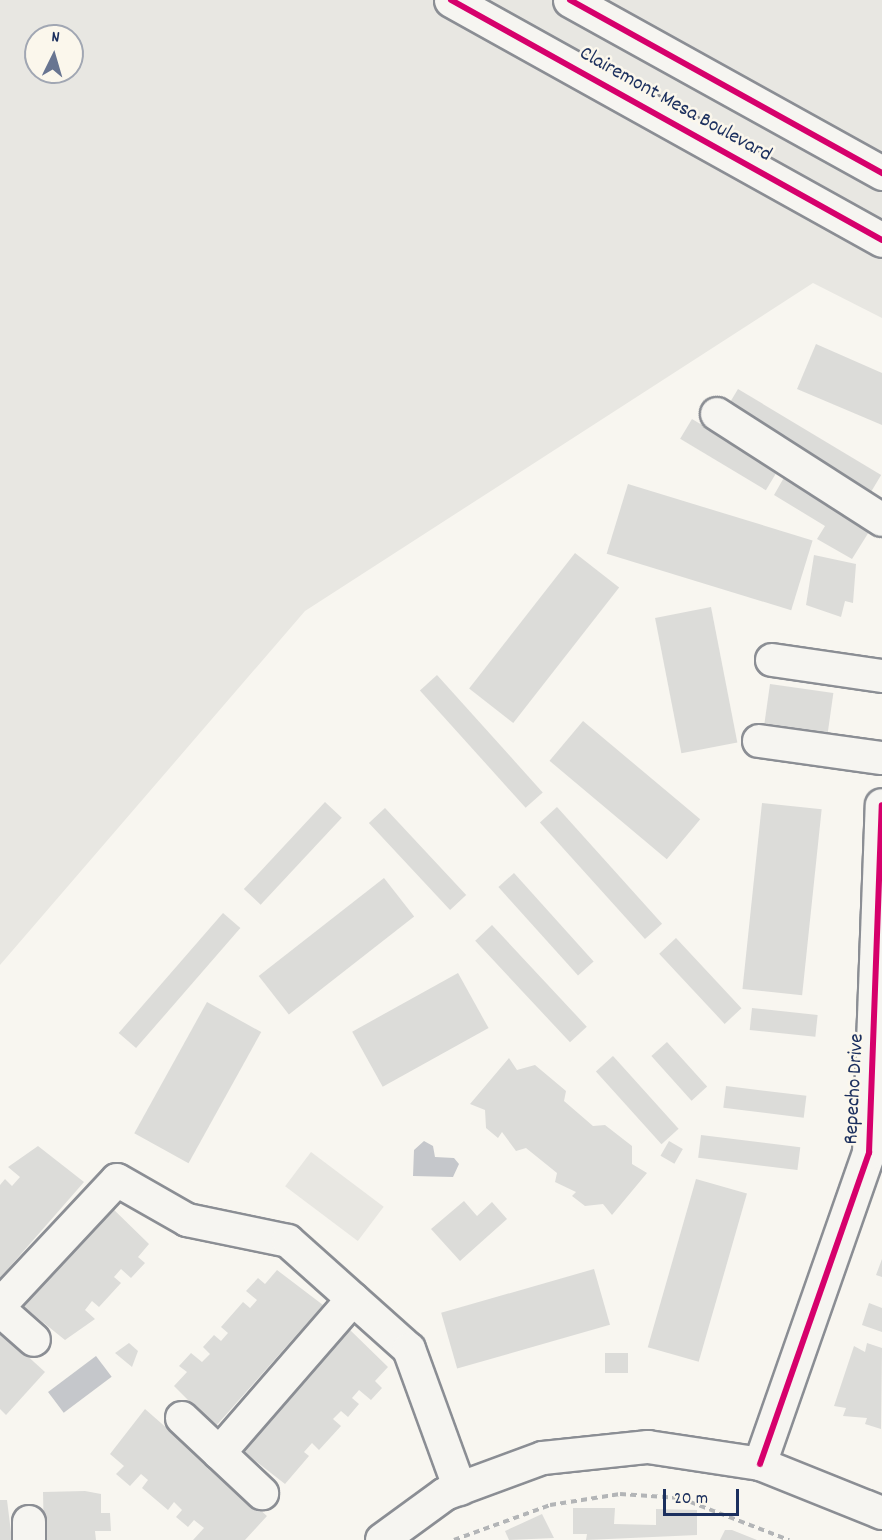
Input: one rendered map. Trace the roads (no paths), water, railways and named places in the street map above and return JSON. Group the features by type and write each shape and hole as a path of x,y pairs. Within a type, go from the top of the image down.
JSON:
{"main road":[{"name":"Clairemont Mesa Boulevard","path":"451,0 882,240"},
{"name":"Clairemont Mesa Boulevard","path":"570,0 882,173"}],"street":[{"path":"717,414 882,520"},
{"path":"772,660 882,676"},
{"path":"759,741 882,758"},
{"name":"Repecho Drive","path":"760,1464 869,1154 882,805"},
{"path":"0,1305 117,1180 187,1220 288,1240 410,1349 459,1489"},
{"path":"219,1453 353,1299"},
{"path":"0,1310 34,1340"},
{"path":"182,1419 262,1493"},
{"path":"382,1540 459,1489 543,1458 648,1447 760,1464 882,1514"}]}
